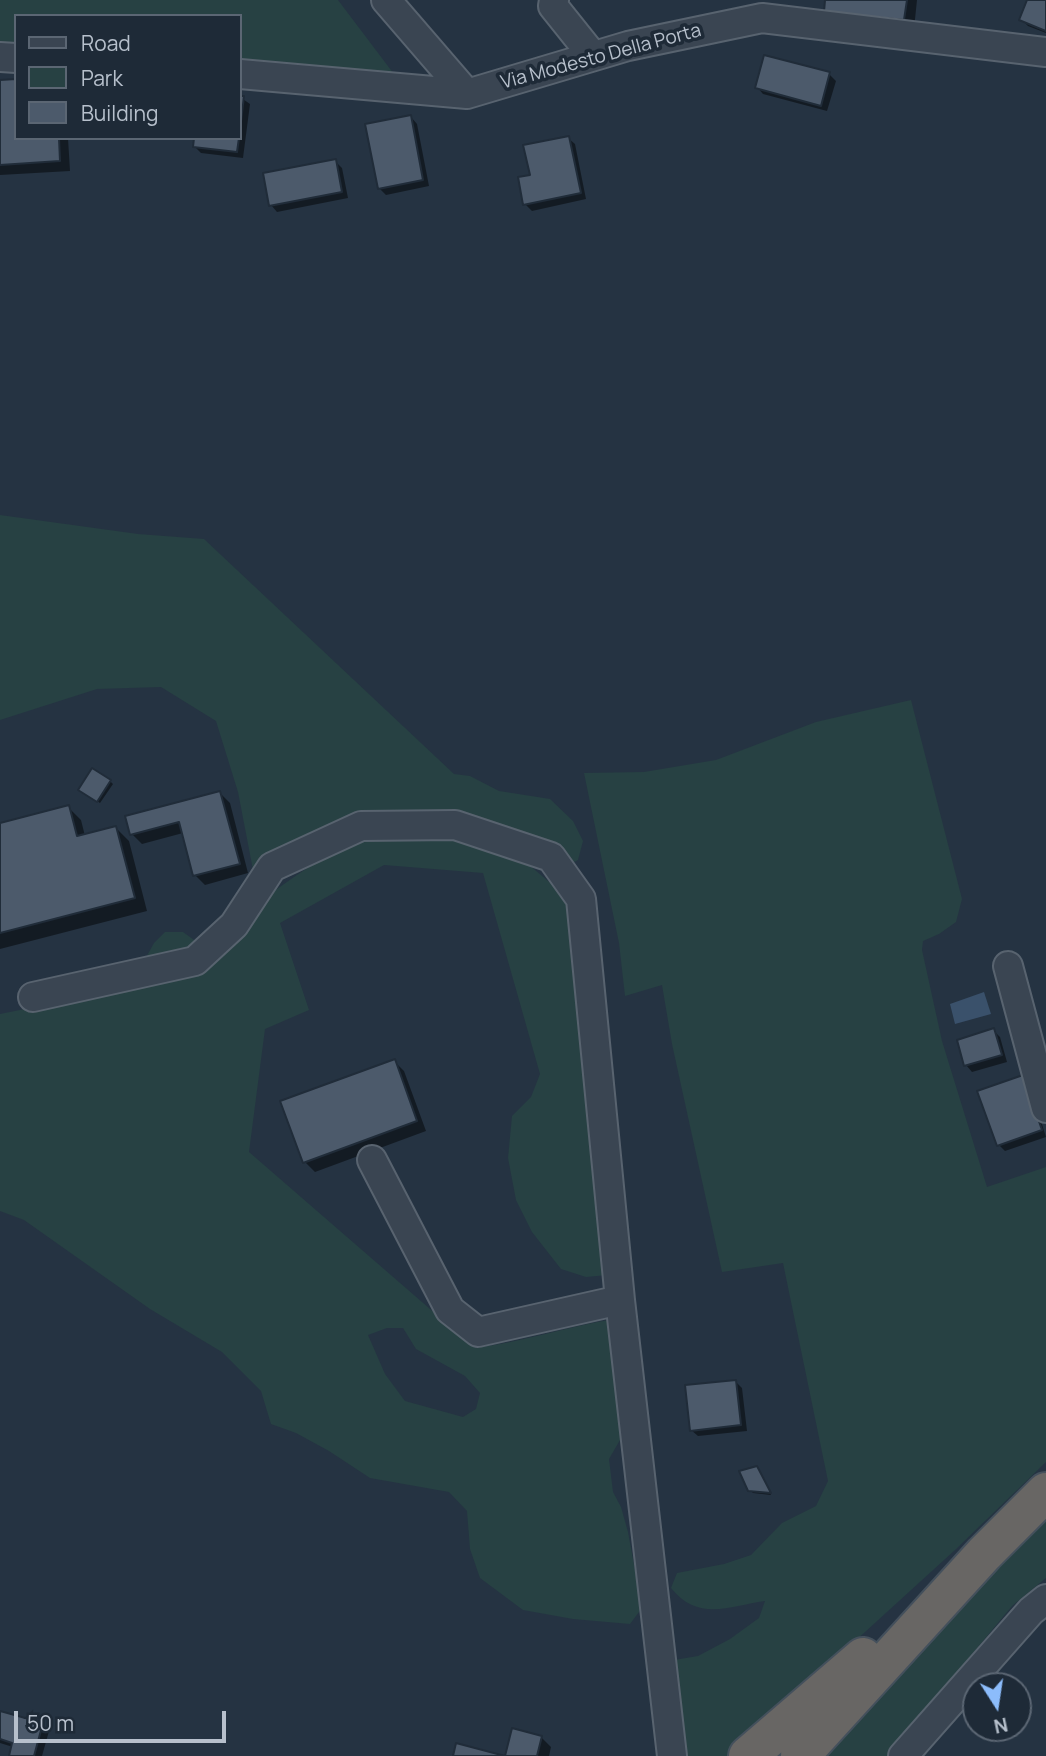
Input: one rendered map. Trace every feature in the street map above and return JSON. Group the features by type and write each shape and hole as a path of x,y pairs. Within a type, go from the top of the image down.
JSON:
{"highway":[{"path":"800,1756 984,1554 1046,1492"},
{"path":"748,1756 984,1554"},
{"path":"821,1756 984,1554"}],"street":[{"path":"386,0 467,93"},
{"path":"554,0 553,6 593,56"},
{"name":"Via Modesto Della Porta","path":"242,74 467,93 628,46 762,18 1046,52"},
{"path":"33,997 195,961 234,925 272,867 361,826 455,825 551,858 581,900 620,1300 672,1756"},
{"path":"1008,966 1046,1108"},
{"path":"372,1160 450,1310 478,1332 620,1300"},
{"path":"903,1756 1031,1611 1046,1599"}],"green space":[{"path":"0,0 338,0 397,78 242,66 242,14 14,14 14,50 0,49"},
{"path":"0,515 138,534 204,539 454,774 470,776 499,791 550,799 573,821 583,841 578,860 561,869 549,852 356,822 254,875 238,792 216,721 161,687 97,689 0,720"},
{"path":"911,700 962,899 956,922 923,941 922,950 942,1041 987,1187 1046,1167 1046,1462 955,1550 729,1756 679,1756 668,1661 698,1656 730,1639 759,1618 765,1601 715,1609 692,1605 681,1599 671,1588 677,1573 724,1564 751,1555 782,1523 816,1506 828,1481 783,1263 722,1272 672,1044 662,985 625,996 619,943 584,773 644,772 716,760 816,722"},
{"path":"369,835 468,835 522,859 561,892 575,927 608,1275 586,1277 561,1269 532,1232 516,1200 508,1158 512,1116 531,1097 540,1074 483,873 384,865 280,923 309,1010 265,1029 249,1152 475,1348 615,1319 627,1428 609,1459 613,1492 621,1507 628,1532 642,1608 630,1624 573,1619 523,1610 480,1578 470,1549 467,1511 449,1492 370,1478 296,1433 271,1424 261,1391 222,1352 150,1309 24,1220 0,1211 0,1014 129,988 154,943 165,932 183,932 201,945 282,885","holes":["387,1328 403,1328 416,1349 465,1376 480,1393 476,1409 463,1417 405,1401 385,1374 368,1335"]},
{"path":"1046,1508 1046,1578 1012,1606 911,1728 894,1756 826,1756"}],"water":[{"path":"984,992 991,1014 955,1024 950,1004"}],"building":[{"path":"825,0 907,0 904,20 824,12"},
{"path":"1027,0 1046,0 1046,31 1019,20"},
{"path":"764,55 830,72 821,106 755,88"},
{"path":"14,79 14,140 59,140 60,161 0,165 0,80"},
{"path":"411,115 423,180 378,189 365,124"},
{"path":"569,136 581,193 523,205 518,177 530,175 523,145"},
{"path":"194,140 239,140 237,152 193,147"},
{"path":"336,159 342,192 269,206 263,173"},
{"path":"92,768 111,780 97,802 78,790"},
{"path":"220,791 240,864 193,876 179,822 130,835 125,816"},
{"path":"69,805 77,836 116,826 135,898 0,933 0,823"},
{"path":"994,1028 1002,1055 964,1066 957,1040"},
{"path":"395,1059 417,1121 303,1163 280,1101"},
{"path":"1023,1075 1042,1130 997,1146 977,1091"},
{"path":"736,1380 741,1425 690,1431 685,1385"},
{"path":"757,1466 771,1493 748,1491 739,1471"},
{"path":"0,1711 43,1723 34,1756 9,1756 12,1743 0,1739"},
{"path":"512,1728 542,1736 537,1756 505,1756"},
{"path":"456,1743 505,1756 453,1756"}]}
